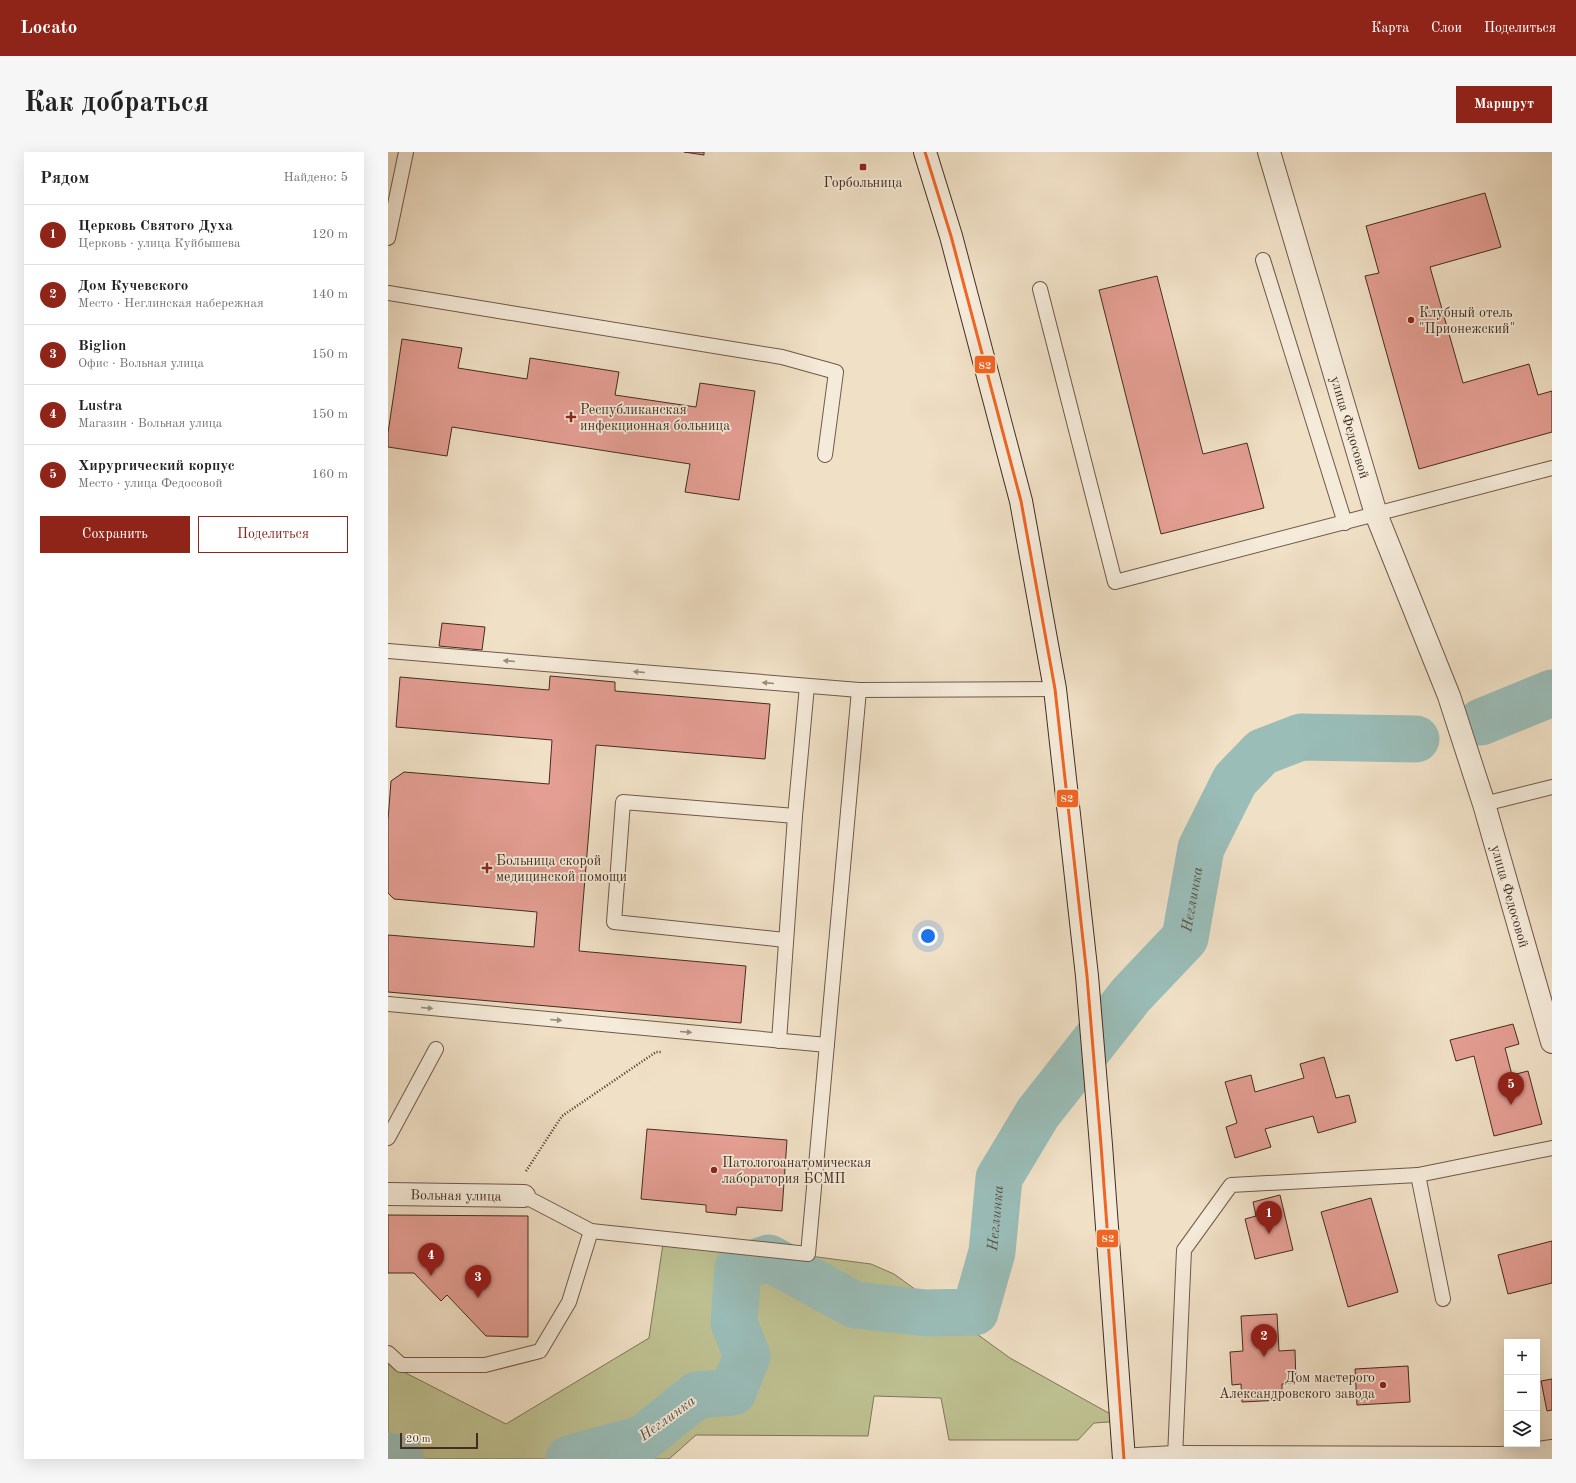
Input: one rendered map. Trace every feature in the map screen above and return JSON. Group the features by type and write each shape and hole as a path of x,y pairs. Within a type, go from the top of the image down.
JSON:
{"street":[{"path":"925,152 951,236 1021,501 1055,689 1087,976 1124,1459"},
{"name":"улица Федосовой","path":"1268,152 1376,514 1449,696 1484,804 1547,1004 1552,1042"},
{"name":"Вольная улица","path":"388,1194 517,1196"},
{"path":"1137,1459 1503,1458 1552,1451"}],"lane":[{"path":"388,238 406,152"},
{"path":"1263,260 1344,523"},
{"path":"1040,289 1115,582 1552,468"},
{"path":"388,293 782,357 836,372 826,455"},
{"path":"388,651 859,690 1055,689"},
{"path":"779,1041 785,940 807,686"},
{"path":"517,1196 591,1231 808,1254 859,690"},
{"path":"1484,804 1552,787"},
{"path":"785,940 614,922 623,802 795,816"},
{"path":"388,1004 826,1045"},
{"path":"388,1138 436,1049"},
{"path":"1175,1458 1184,1250 1231,1184 1418,1175 1552,1148"},
{"path":"1418,1175 1443,1299"},
{"path":"388,1353 401,1365 485,1365 540,1352 569,1302 591,1231"}],"path":[{"path":"517,1196 562,1116 656,1052 663,1052"}],"green space":[{"path":"664,1237 871,1264 894,1274 1010,1358 1123,1421 1094,1423 1078,1440 949,1440 941,1398 874,1396 868,1436 696,1435 669,1459 388,1459 388,1364 506,1424 649,1338"}],"building":[{"path":"684,152 704,152 704,155"},
{"name":"Клубный отель \"Прионежский\"","path":"1485,193 1501,247 1430,267 1463,383 1529,364 1538,395 1552,391 1552,432 1419,469 1365,276 1379,273 1366,226"},
{"path":"1157,276 1203,454 1247,443 1264,508 1161,534 1099,290"},
{"name":"Республиканская инфекционная больница","path":"402,339 462,348 458,368 527,379 530,358 619,372 615,395 696,407 700,383 755,391 739,500 685,492 690,464 452,427 447,456 388,447 388,433"},
{"path":"442,623 485,627 482,650 439,646"},
{"name":"Больница скорой медицинской помощи","path":"550,676 615,682 615,691 770,704 765,759 596,745 579,951 746,966 741,1023 388,992 388,935 534,947 537,912 394,899 388,893 388,820 391,781 404,772 549,784 552,740 396,727 400,677 549,690"},
{"path":"1513,1024 1519,1044 1505,1048 1512,1075 1528,1071 1542,1124 1494,1136 1474,1056 1456,1061 1450,1040"},
{"path":"1324,1057 1336,1098 1349,1095 1356,1122 1318,1133 1313,1116 1265,1129 1271,1147 1235,1158 1226,1127 1237,1123 1225,1082 1251,1075 1255,1092 1304,1078 1300,1064"},
{"name":"Патологоанатомическая лаборатория БСМП","path":"647,1129 787,1140 782,1211 737,1207 736,1215 706,1212 706,1205 641,1199"},
{"path":"1280,1195 1293,1250 1255,1259 1245,1219 1256,1216 1253,1202"},
{"path":"1371,1198 1398,1292 1348,1307 1321,1212"},
{"path":"388,1215 528,1216 528,1337 486,1336 447,1295 441,1301 414,1273 388,1273"},
{"path":"1552,1241 1552,1283 1508,1294 1498,1255"},
{"path":"1277,1314 1279,1351 1295,1350 1296,1383 1282,1384 1282,1400 1242,1402 1241,1384 1232,1385 1230,1352 1243,1351 1241,1316"},
{"path":"1408,1366 1410,1402 1357,1405 1355,1369"},
{"path":"1552,1379 1552,1410 1547,1411 1541,1381"}],"waterway":[{"name":"Неглинка","path":"1481,722 1552,693"},
{"name":"Неглинка","path":"569,1459 642,1439 697,1395 733,1392 747,1356 734,1323 738,1268 769,1258 855,1305 926,1313 975,1312 992,1252 999,1178 1038,1113 1131,995 1185,938 1201,848 1235,780 1262,752 1301,737 1416,739"},
{"name":"Неглинка","path":"388,1456 401,1459"}],"transit line":[{"name":"82","path":"925,152 951,236 1021,501 1055,689 1087,976 1124,1459"}],"place":[{"name":"Горбольница","path":"863,167"},
{"name":"Клубный отель \"Прионежский\"","path":"1411,320"},
{"name":"Республиканская инфекционная больница","path":"571,417"},
{"name":"Больница скорой медицинской помощи","path":"487,868"},
{"name":"Хирургический корпус","path":"1511,1105"},
{"name":"Патологоанатомическая лаборатория БСМП","path":"714,1170"},
{"name":"Церковь Святого Духа","path":"1269,1234"},
{"name":"Lustra","path":"431,1276"},
{"name":"Biglion","path":"478,1298"},
{"name":"Дом Кучевского","path":"1264,1357"},
{"name":"Дом мастерого Александровского завода","path":"1383,1385"}]}
